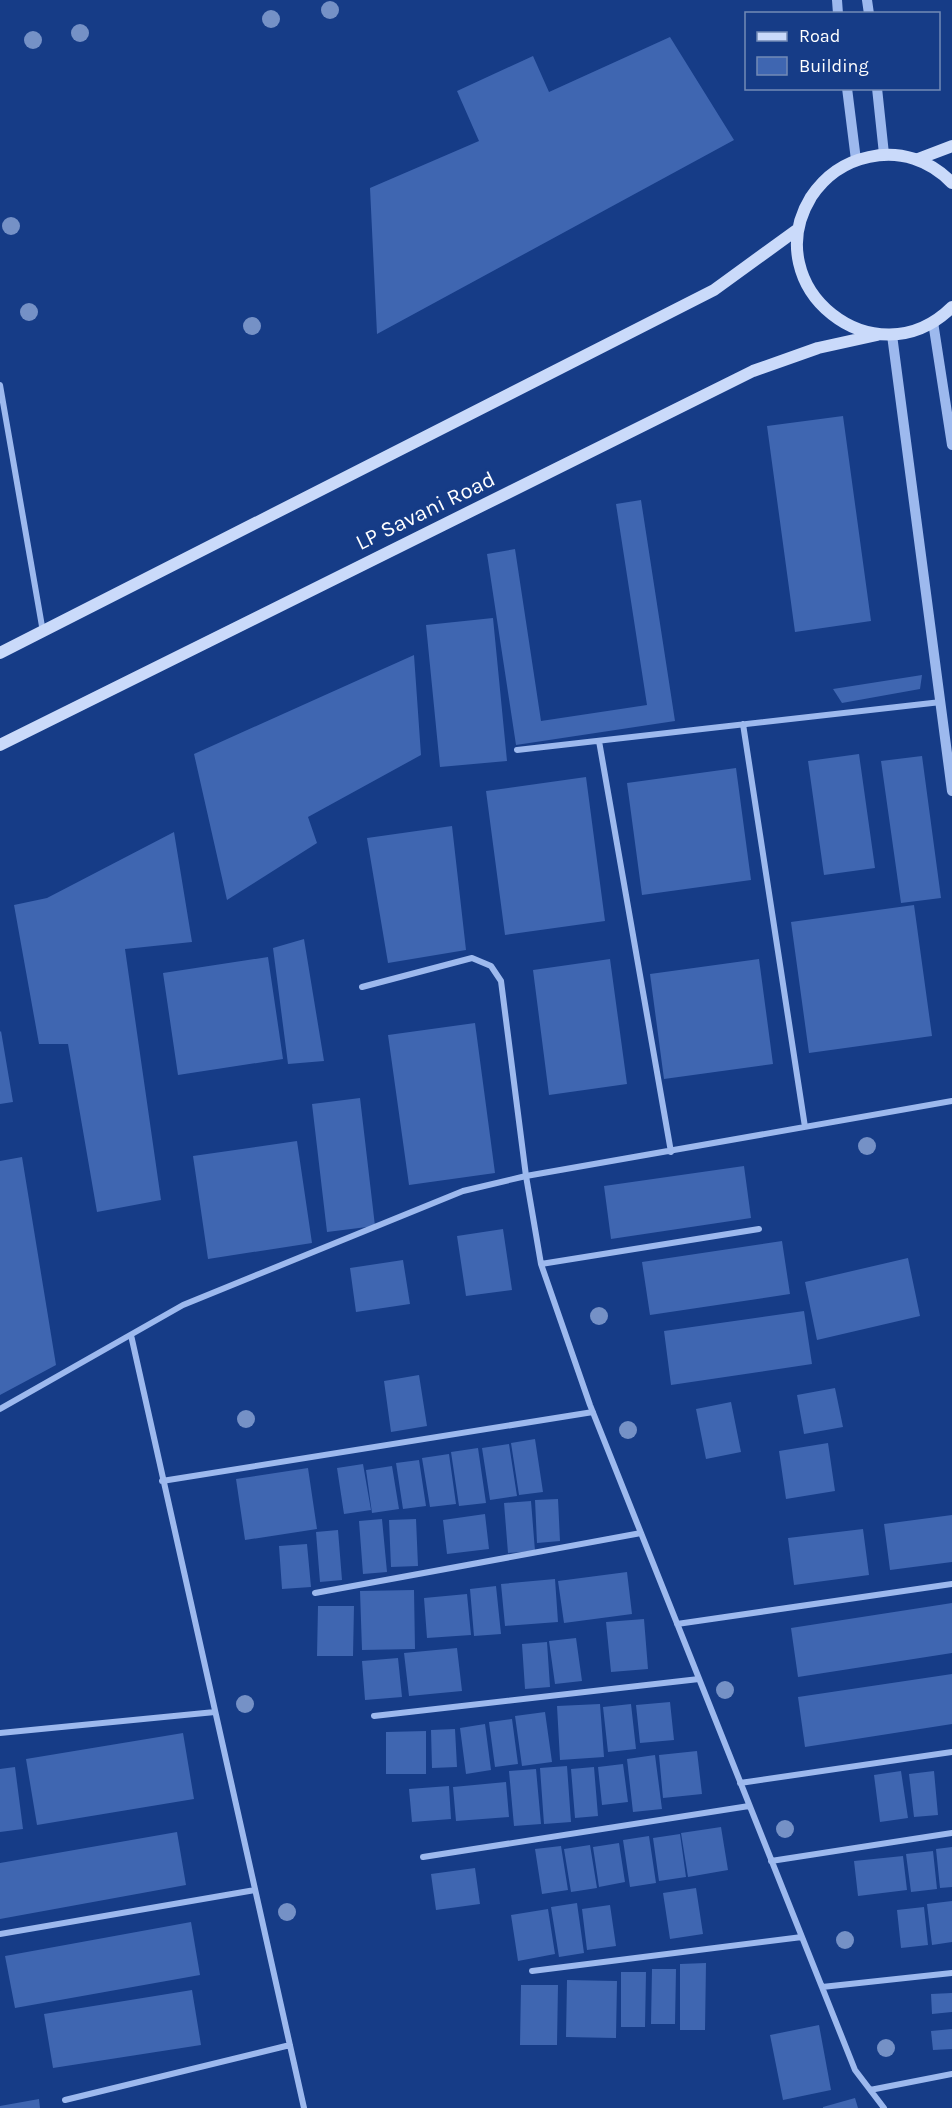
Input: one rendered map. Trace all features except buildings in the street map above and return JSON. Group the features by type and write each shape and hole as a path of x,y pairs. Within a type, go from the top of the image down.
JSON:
{"main road":[{"path":"918,159 952,146"},
{"path":"952,183 943,173 918,159 884,153 856,160 835,171 818,187 805,207 798,229 798,259 808,287 825,310 849,327 877,335 892,335 923,328 952,307"},
{"path":"0,653 714,290 798,229"},
{"name":"LP Savani Road","path":"0,745 753,371 818,348 877,335"}],"street":[{"path":"847,90 856,160"},
{"path":"877,90 884,153"},
{"path":"933,322 952,445"},
{"path":"892,335 950,754 952,791"},
{"path":"0,385 43,632"},
{"path":"518,750 941,702"},
{"path":"743,724 806,1127"},
{"path":"599,741 671,1152"},
{"path":"362,987 472,958 491,966 501,981 526,1176 541,1264 593,1413 855,2070 884,2108"},
{"path":"0,1409 183,1305 463,1191 526,1176 952,1101"},
{"path":"541,1264 759,1229"},
{"path":"131,1335 304,2108"},
{"path":"162,1481 593,1413"},
{"path":"315,1593 641,1533"},
{"path":"677,1624 952,1584"},
{"path":"374,1716 699,1679"},
{"path":"0,1733 215,1712"},
{"path":"740,1782 952,1752"},
{"path":"423,1857 749,1806"},
{"path":"771,1861 952,1833"},
{"path":"0,1934 255,1890"},
{"path":"532,1971 802,1937"},
{"path":"822,1987 952,1972"},
{"path":"65,2100 290,2045"},
{"path":"870,2090 952,2074"}]}
